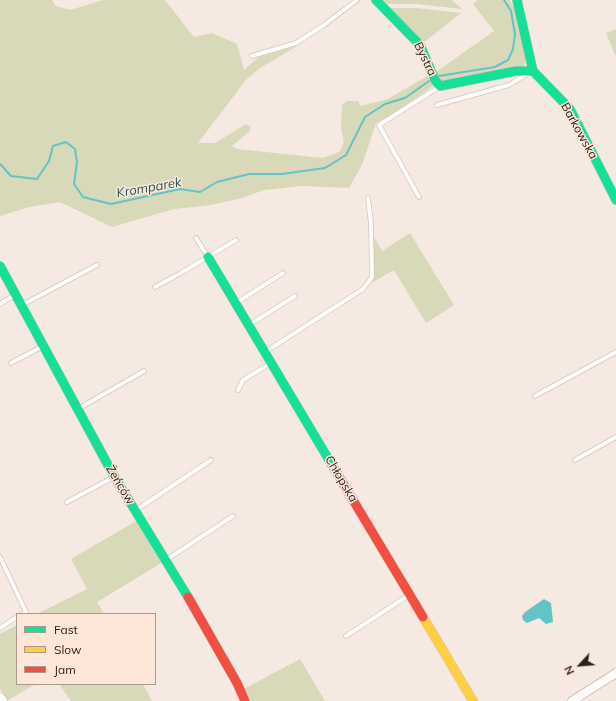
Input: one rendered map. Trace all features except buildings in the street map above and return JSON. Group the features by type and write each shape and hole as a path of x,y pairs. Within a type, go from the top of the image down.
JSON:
{"street":[{"name":"Bystra","path":"376,0 416,40 426,56 435,80 440,86 516,71 533,71"},
{"path":"519,1 533,71"},
{"name":"Barkowska","path":"533,71 570,109 616,200"},
{"name":"Chłopska","path":"208,257 473,701"},
{"name":"Żeńców","path":"0,266 114,476 233,676 245,701"},
{"path":"572,701 616,673"}],"lane":[{"path":"252,56 296,43 324,25 357,0"},
{"path":"437,105 509,85 533,71"},
{"path":"419,197 379,125 440,86"},
{"path":"265,352 363,289 372,277 371,224 368,198"},
{"path":"196,238 208,257"},
{"path":"154,287 236,240"},
{"path":"21,305 97,265"},
{"path":"235,303 283,273"},
{"path":"0,304 16,295"},
{"path":"248,325 295,296"},
{"path":"11,363 44,346"},
{"path":"535,396 616,352"},
{"path":"238,390 243,380 271,363"},
{"path":"78,409 144,371"},
{"path":"575,460 616,437"},
{"path":"135,511 211,460"},
{"path":"67,502 114,476"},
{"path":"165,560 234,516"},
{"path":"0,557 26,612 24,613"},
{"path":"346,636 410,595"},
{"path":"0,628 16,618"}],"green space":[{"path":"0,0 52,0 56,6 70,10 103,0 165,0 194,37 212,33 237,44 244,70 259,57 297,46 260,68 246,80 198,143 215,143 246,124 250,126 250,131 232,146 237,149 323,158 339,152 344,142 341,128 342,105 347,101 358,101 360,106 388,99 429,75 434,85 397,112 376,123 362,165 349,188 302,186 264,190 242,198 211,205 174,209 112,227 60,202 29,207 0,216"},
{"path":"383,0 452,0 462,9 416,4 387,4"},
{"path":"478,0 510,0 516,12 527,61 522,68 442,83 436,72 494,31 473,4"},
{"path":"390,8 416,8 461,13 423,43"},
{"path":"616,29 616,55 615,55 606,33"},
{"path":"410,233 454,305 426,323 394,270 373,282 374,237 382,251"},
{"path":"138,520 163,562 97,602 103,612 101,613 39,613 87,589 71,559"},
{"path":"16,626 16,685 34,685 8,700 0,689 0,634"},
{"path":"300,659 325,701 250,701 244,689"},
{"path":"60,685 144,685 152,701 71,701"}],"water":[{"path":"544,599 551,603 553,622 546,624 539,618 527,623 523,620 522,616 525,612"}],"waterway":[{"name":"Kromparek","path":"439,76 495,67 508,60 513,49 515,34 511,11 504,0"},
{"name":"Kromparek","path":"0,164 11,176 37,179 49,161 53,146 66,142 75,149 77,162 74,184 83,197 111,204 180,189 200,192 217,182 249,174 282,174 325,168 346,155 365,117 385,104 405,98 429,81"}],"traffic: fast":[{"path":"376,0 420,45 435,80 440,86 516,71 533,71"},
{"path":"517,0 533,71 570,109 616,200"},
{"path":"208,257 341,480"},
{"path":"0,266 114,476 188,597"}],"traffic: slow":[{"path":"423,617 473,701"}],"traffic: jam":[{"path":"341,480 423,617"},
{"path":"188,597 237,683 245,701"}]}
